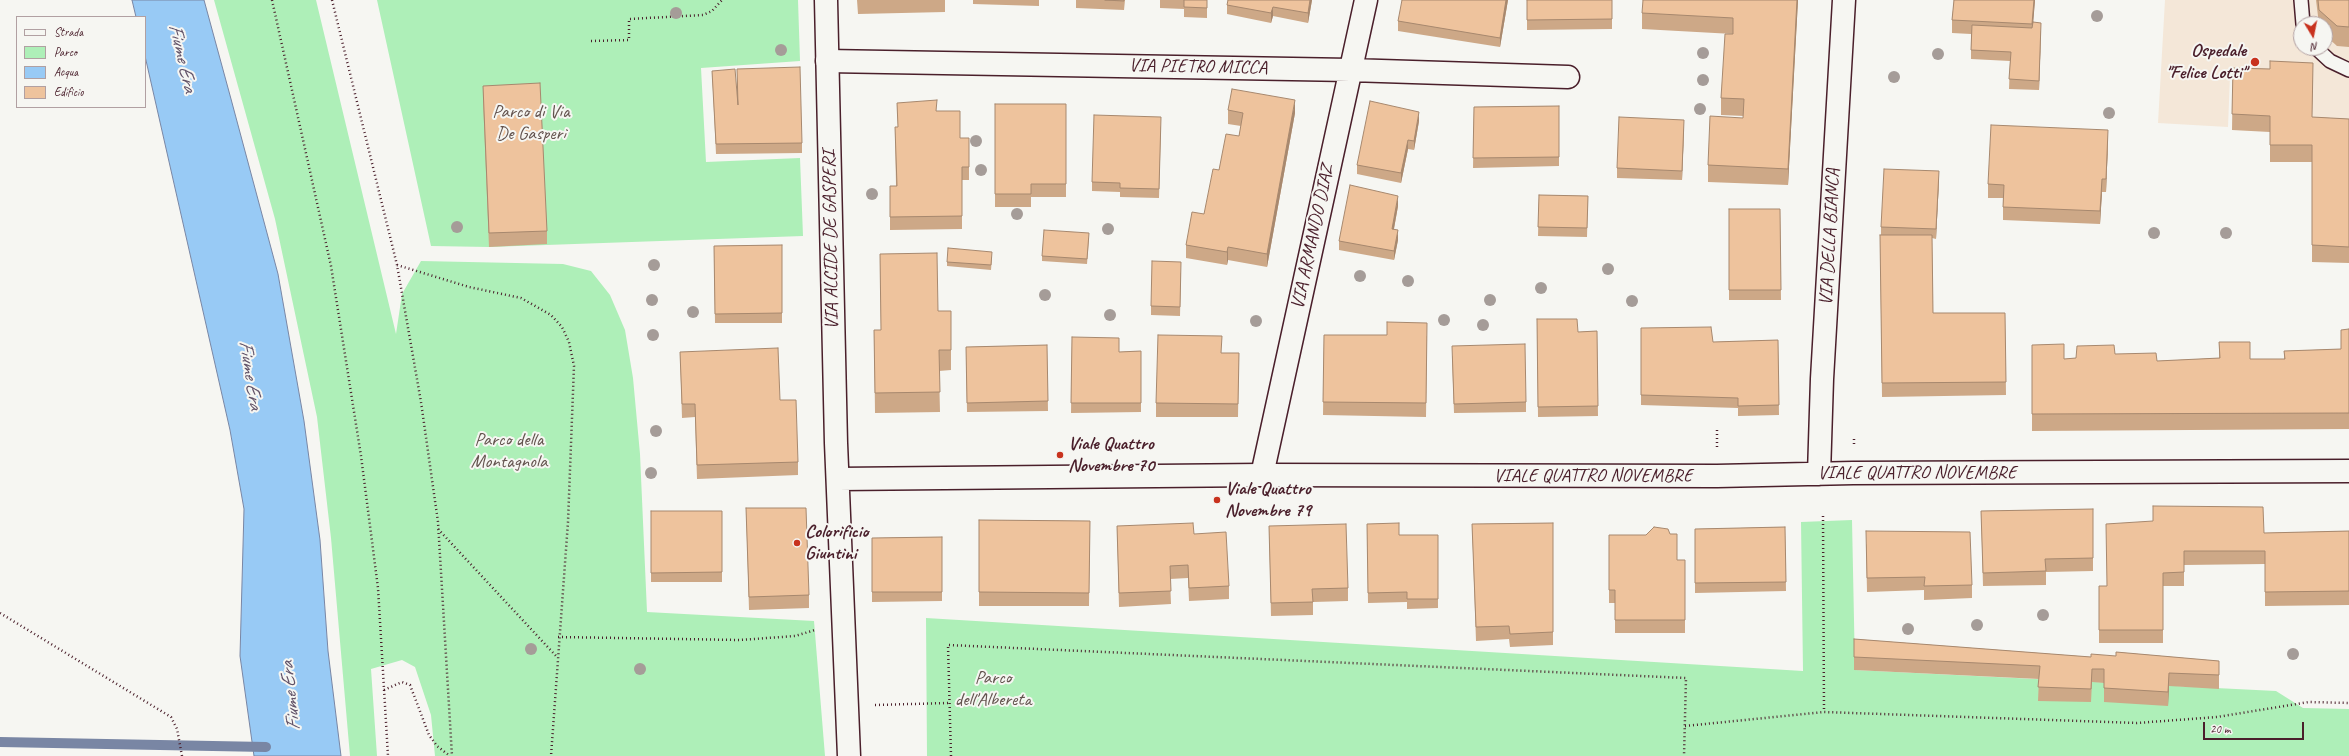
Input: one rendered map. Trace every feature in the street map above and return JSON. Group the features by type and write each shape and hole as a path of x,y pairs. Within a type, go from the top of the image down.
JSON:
{"street":[{"name":"VIA ALCIDE DE GASPERI","path":"826,0 838,480 850,756"},
{"name":"VIA ARMANDO DIAZ","path":"1262,475 1366,0"},
{"name":"VIA DELLA BIANCA","path":"1819,474 1822,379 1844,0"},
{"name":"VIA PIETRO MICCA","path":"828,61 1350,70 1568,77"},
{"name":"VIALE QUATTRO NOVEMBRE","path":"838,480 1262,475 1717,476 2349,470"}],"lane":[{"path":"2301,0 2301,16"},
{"path":"2325,56 2330,61 2349,70"}],"path":[{"path":"272,0 332,274 361,456 378,588 388,756"},
{"path":"332,0 397,265 422,402 438,529 451,756"},
{"path":"591,41 629,40 629,19 703,15 712,11 722,0"},
{"path":"397,265 468,287 521,298 543,309 566,334 574,366 568,522 558,637 551,756"},
{"path":"1717,430 1717,451"},
{"path":"1823,516 1824,712"},
{"path":"438,529 557,657"},
{"path":"0,613 171,718 177,730 182,756"},
{"path":"558,637 740,640 795,636 820,628"},
{"path":"950,756 948,645 1686,678 1684,756"},
{"path":"384,690 402,682 410,685 429,735 437,746 451,756"},
{"path":"1685,726 1824,712 2137,722 2217,717 2309,702 2349,703"},
{"path":"847,706 948,703"}],"shaded area":[{"name":"Ospedale \"Felice Lotti\"","path":"2165,0 2349,0 2349,135 2312,134 2313,80 2230,76 2228,127 2158,123"}],"green space":[{"name":"Parco della Montagnola","path":"214,0 316,0 396,334 402,294 421,261 563,264 591,271 610,295 625,330 633,378 640,454 647,612 814,621 825,756 435,756 431,715 415,667 402,660 371,669 377,756 350,756 331,538 317,417 275,219"},
{"name":"Parco di Via De Gasperi","path":"377,0 798,0 800,61 701,68 706,162 800,158 803,236 489,247 431,246"},
{"name":"Parco dell'Albereta","path":"1852,520 1855,670 2276,691 2303,708 2349,709 2349,756 927,756 926,618 1803,671 1801,522"}],"water":[{"name":"Fiume Era","path":"132,0 204,0 278,274 304,421 320,540 328,651 341,756 254,756 240,656 244,509 230,430 146,60 146,16 136,16"}],"building":[{"path":"1184,0 1207,0 1207,8 1184,7"},
{"path":"1228,0 1310,0 1308,13 1273,7 1271,13 1227,5"},
{"path":"1402,0 1506,0 1500,38 1398,21"},
{"path":"1527,0 1612,0 1612,19 1527,20"},
{"path":"1643,0 1797,0 1788,169 1708,165 1710,116 1743,118 1744,99 1721,98 1725,34 1733,34 1733,18 1642,13"},
{"path":"1954,0 2034,0 2032,24 1952,20"},
{"path":"2318,0 2349,0 2349,27 2337,26 2333,22 2333,16 2326,16 2319,10"},
{"path":"2033,22 2041,23 2039,81 2009,79 2011,52 1971,50 1972,25 2032,28"},
{"path":"2270,61 2313,63 2312,117 2349,119 2349,247 2312,245 2312,145 2270,145 2270,116 2232,114 2233,68 2270,69"},
{"path":"800,67 802,143 716,144 712,71 735,69 738,105 737,69"},
{"path":"540,83 547,231 489,233 483,86"},
{"path":"1232,89 1295,100 1267,254 1228,247 1227,252 1186,245 1192,212 1204,214 1213,169 1219,170 1226,134 1239,136 1243,113 1228,110"},
{"path":"937,100 936,111 960,111 960,138 969,138 969,167 962,167 962,216 890,217 890,186 897,186 895,127 898,127 897,103"},
{"path":"1370,101 1419,112 1414,141 1408,140 1401,173 1357,165"},
{"path":"995,104 1066,104 1066,184 1031,184 1031,194 995,194"},
{"path":"1559,106 1559,157 1473,158 1474,107"},
{"path":"1094,115 1161,117 1159,189 1120,188 1120,183 1092,182"},
{"path":"1619,117 1684,120 1682,171 1617,168"},
{"path":"1991,125 2108,130 2106,179 2102,179 2100,211 2003,207 2004,185 1988,184"},
{"path":"1884,169 1939,171 1936,229 1881,227"},
{"path":"1350,185 1398,196 1392,229 1398,230 1394,251 1339,241"},
{"path":"1539,195 1588,196 1587,228 1538,227"},
{"path":"1729,209 1780,209 1781,290 1729,290"},
{"path":"1044,230 1089,233 1087,259 1042,256"},
{"path":"1880,235 1932,235 1933,313 2005,313 2006,382 1882,383"},
{"path":"782,245 782,313 715,314 714,246"},
{"path":"948,248 992,252 991,265 947,262"},
{"path":"937,253 938,311 951,311 951,350 939,350 940,392 875,393 874,330 881,330 880,254"},
{"path":"1152,261 1181,262 1180,307 1151,306"},
{"path":"1537,319 1577,319 1578,332 1597,331 1598,406 1538,407"},
{"path":"1387,322 1427,323 1426,403 1323,402 1324,335 1387,335"},
{"path":"1711,327 1713,342 1778,340 1779,405 1738,406 1738,398 1641,395 1641,328"},
{"path":"2349,329 2349,413 2032,414 2032,345 2064,344 2064,359 2076,358 2077,346 2114,345 2115,354 2156,353 2157,361 2220,358 2219,342 2250,342 2250,359 2285,359 2284,351 2341,349 2341,330"},
{"path":"1158,335 1222,336 1221,353 1239,353 1238,404 1156,403"},
{"path":"1072,337 1119,338 1119,352 1141,351 1141,403 1071,403"},
{"path":"1525,344 1526,402 1454,404 1452,346"},
{"path":"1047,345 1048,401 967,403 966,347"},
{"path":"778,348 780,400 796,400 798,462 697,465 695,404 682,404 680,352"},
{"path":"2153,506 2263,507 2264,533 2349,531 2349,591 2265,592 2265,551 2184,551 2184,572 2163,573 2163,630 2099,630 2099,586 2107,586 2106,524 2153,521"},
{"path":"746,508 806,508 809,595 749,597"},
{"path":"2093,509 2093,558 2045,559 2046,571 1983,573 1981,511"},
{"path":"651,511 722,511 722,572 651,573"},
{"path":"979,520 1090,521 1089,593 979,592"},
{"path":"1193,523 1194,534 1226,532 1229,586 1189,588 1188,565 1170,566 1171,591 1119,593 1117,526"},
{"path":"1399,523 1399,535 1438,535 1438,599 1407,599 1407,592 1368,593 1367,524"},
{"path":"1553,523 1553,632 1510,634 1509,626 1476,627 1472,524"},
{"path":"1346,524 1348,588 1312,589 1313,602 1271,603 1269,526"},
{"path":"1654,527 1668,529 1670,534 1677,534 1677,560 1685,560 1685,620 1615,620 1615,590 1609,590 1609,535 1646,535"},
{"path":"1785,527 1786,582 1695,583 1695,529"},
{"path":"1866,531 1970,532 1972,585 1924,586 1925,577 1867,578"},
{"path":"942,537 942,592 872,592 872,538"},
{"path":"1854,639 2091,657 2091,654 2116,656 2116,652 2219,661 2219,675 2169,673 2168,692 2104,688 2104,669 2092,669 2091,689 2038,687 2040,666 1854,657"}],"waterway":[{"path":"0,742 266,747"}],"place":[{"name":"Ospedale \"Felice Lotti\"","path":"2255,62"},
{"name":"Viale Quattro Novembre 70","path":"1060,455"},
{"name":"Viale Quattro Novembre 79","path":"1217,500"},
{"name":"Colorificio Giuntini","path":"797,543"}]}
